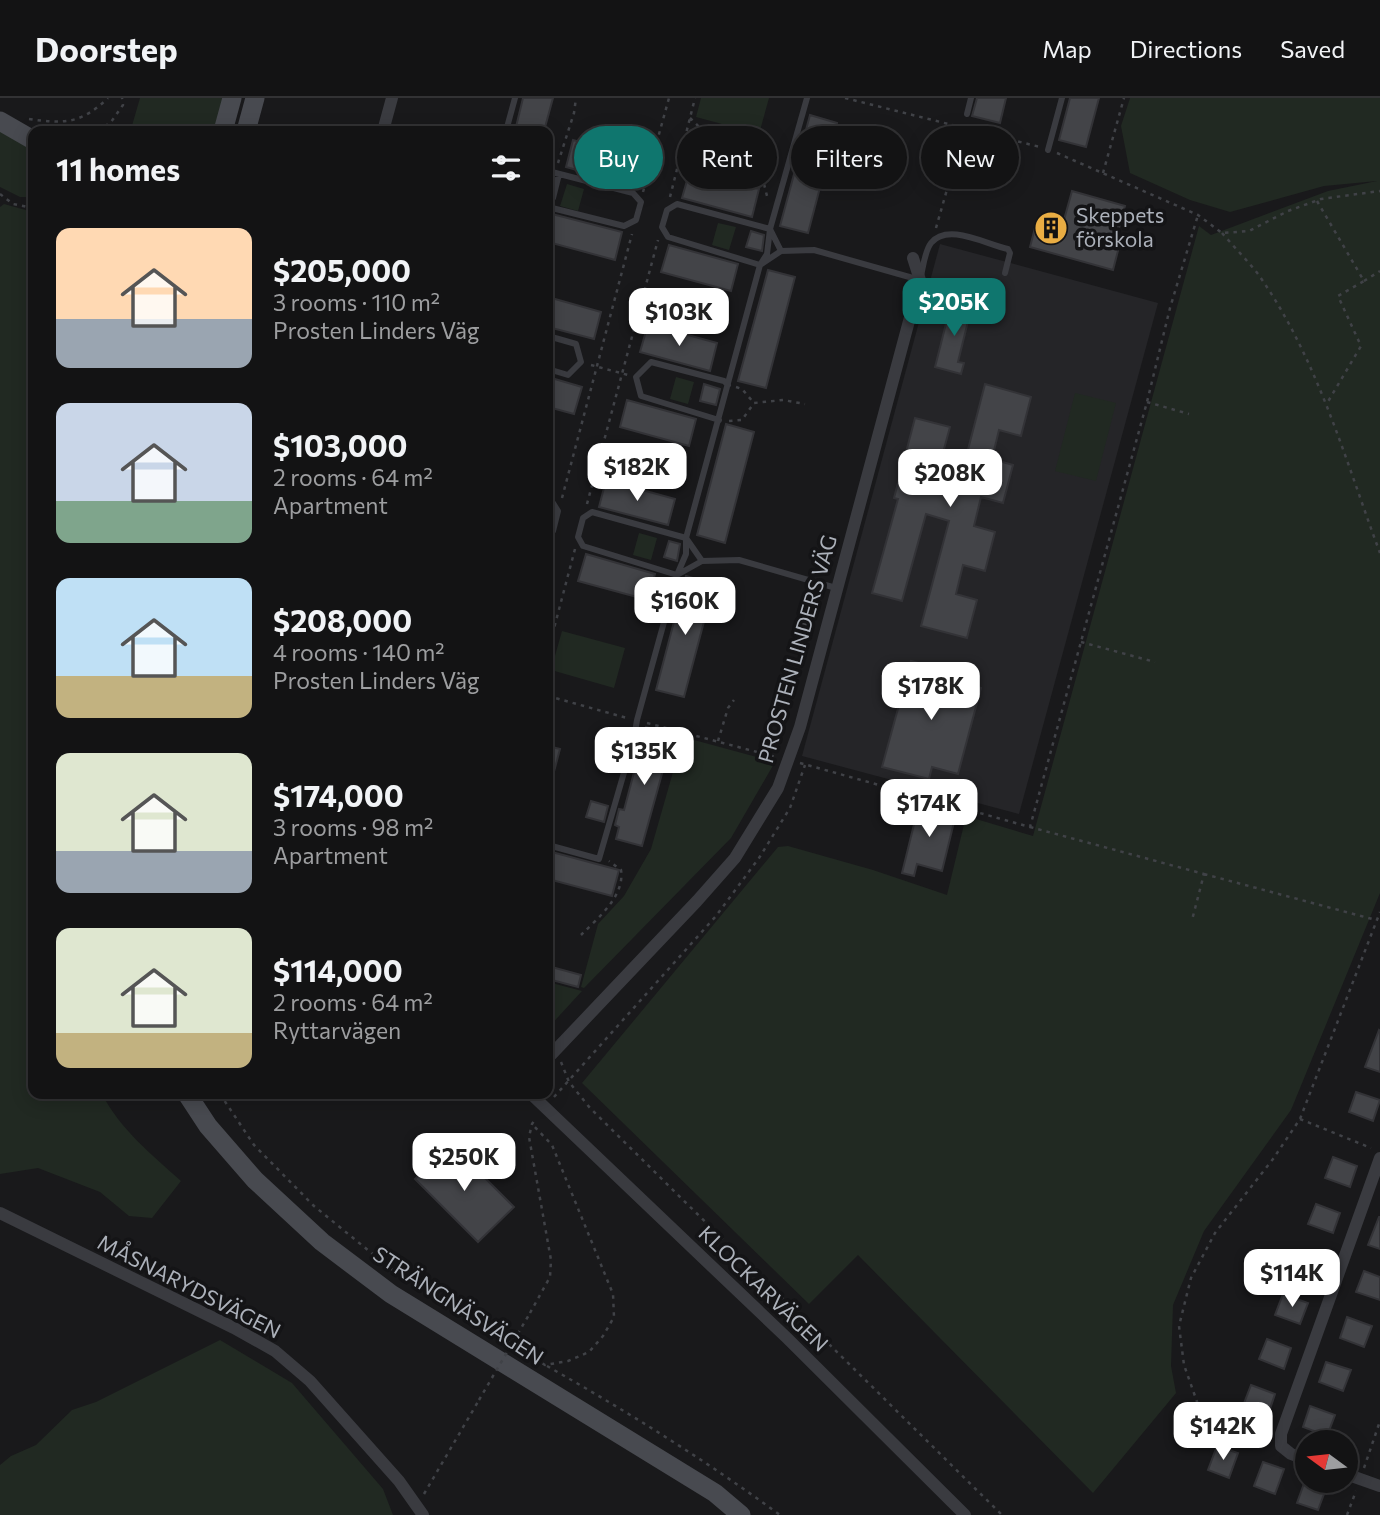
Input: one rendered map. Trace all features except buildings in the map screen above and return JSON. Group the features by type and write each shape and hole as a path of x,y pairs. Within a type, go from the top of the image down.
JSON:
{"main road":[{"path":"224,126 232,98"},
{"path":"248,126 256,98"},
{"path":"0,121 28,137"},
{"name":"STRÄNGNÄSVÄGEN","path":"190,1099 208,1126 255,1180 322,1242 391,1294 715,1493 741,1515"}],"street":[{"path":"384,126 392,98"},
{"path":"913,258 920,280"},
{"name":"PROSTEN LINDERS VÄG","path":"553,1052 735,858 778,788 789,761 920,280"},
{"name":"KLOCKARVÄGEN","path":"536,1099 787,1338 965,1515"},
{"path":"1295,1456 1281,1446 1281,1434 1380,1158"},
{"name":"MÅSNARYDSVÄGEN","path":"0,1213 234,1328 275,1352 310,1381 418,1512"},
{"path":"1360,1479 1380,1486"}],"lane":[{"path":"507,126 515,98"},
{"path":"553,846 599,859 677,575 686,554 686,538 760,265 767,254 770,229 807,98"},
{"path":"967,114 971,98"},
{"path":"1048,150 1062,98"},
{"path":"553,198 554,172 633,193 641,202 636,220 625,226 553,206"},
{"path":"760,265 668,237 662,227 667,210 677,204 770,229 781,251"},
{"path":"760,265 781,251 814,250 920,280 930,244 942,234 955,234 1008,249 1010,253 1005,273"},
{"path":"553,337 576,344 581,362 568,375 553,370"},
{"path":"719,420 641,396 636,377 651,362 728,385"},
{"path":"553,503 558,511 553,531"},
{"path":"702,561 686,538 592,512 583,518 578,537 583,547 677,575 702,561 739,560 836,589"}],"path":[{"path":"27,118 50,122 75,121 108,98"},
{"path":"105,126 122,105 122,98"},
{"path":"554,172 574,113 576,98"},
{"path":"641,202 668,98"},
{"path":"667,210 695,98"},
{"path":"845,98 950,126"},
{"path":"1102,173 1124,98"},
{"path":"962,126 967,114"},
{"path":"690,118 729,156 748,164 762,176 774,216"},
{"path":"1019,143 1048,150 1198,215 1222,233 1257,273 1294,332 1326,405 1380,553"},
{"path":"930,244 947,189"},
{"path":"1222,233 1248,231 1317,201 1380,191"},
{"path":"0,194 13,204 28,207"},
{"path":"1317,201 1364,281"},
{"path":"1030,827 1147,402 1170,308 1198,215"},
{"path":"558,511 636,220"},
{"path":"583,518 662,227"},
{"path":"1326,405 1361,346 1338,296 1380,271"},
{"path":"581,362 636,377"},
{"path":"728,385 742,389 754,403"},
{"path":"719,420 742,420 754,403 783,400 805,404"},
{"path":"1147,402 1189,414"},
{"path":"553,631 578,537"},
{"path":"1081,642 1155,662"},
{"path":"553,697 1377,920"},
{"path":"718,741 728,708 734,700"},
{"path":"553,1099 716,916 759,858 790,807 805,765"},
{"path":"581,934 612,902 622,878 621,870 611,862 599,859"},
{"path":"1192,920 1204,874"},
{"path":"1281,1446 1214,1424 1201,1413 1184,1365 1179,1326 1191,1278 1215,1233 1273,1159 1300,1119 1380,912"},
{"path":"553,1057 562,1063 569,1082 590,1108 1002,1515"},
{"path":"223,1099 254,1145 314,1206 391,1269 545,1365 624,1410 715,1468 780,1515"},
{"path":"418,1512 550,1277 551,1260 529,1137 532,1124 553,1099"},
{"path":"1300,1119 1380,1152"},
{"path":"532,1124 552,1145 612,1294 614,1317 589,1352 568,1361 545,1365"},
{"path":"1347,1515 1380,1422"}],"shaded area":[{"path":"140,98 225,98 217,126 132,126"},
{"path":"701,98 769,98 761,126 729,126 696,117"},
{"path":"1130,98 1380,98 1380,893 1291,1110 1204,1231 1173,1305 1171,1366 1176,1393 1093,1493 858,1255 809,1304 582,1083 778,847 788,846 873,870 947,895 966,816 1033,836 1199,226 1211,235 1328,191 1377,181 1324,186 1230,212 1190,200 1130,173 1121,126"},
{"path":"0,129 28,145 28,197 20,197 0,187"},
{"path":"567,184 574,186 574,189 584,189 578,211 560,206"},
{"path":"4,204 28,211 28,1099 105,1099 127,1130 181,1181 152,1218 129,1216 100,1192 38,1168 0,1174 0,207"},
{"path":"718,223 736,227 729,250 712,245"},
{"path":"940,244 1158,303 1019,814 802,756"},
{"path":"676,377 694,382 688,404 670,399"},
{"path":"1075,393 1116,403 1096,481 1055,471"},
{"path":"639,533 657,538 651,560 633,555"},
{"path":"562,631 625,648 614,688 553,671"},
{"path":"683,737 775,762 731,838 584,988 581,987 598,924 624,896 651,849"},
{"path":"553,983 582,991 553,1023"},
{"path":"220,1340 292,1383 383,1489 393,1515 0,1515 0,1465 11,1456 36,1445 72,1410 96,1402"}],"place":[{"name":"Skeppets förskola","path":"1051,228"}]}
